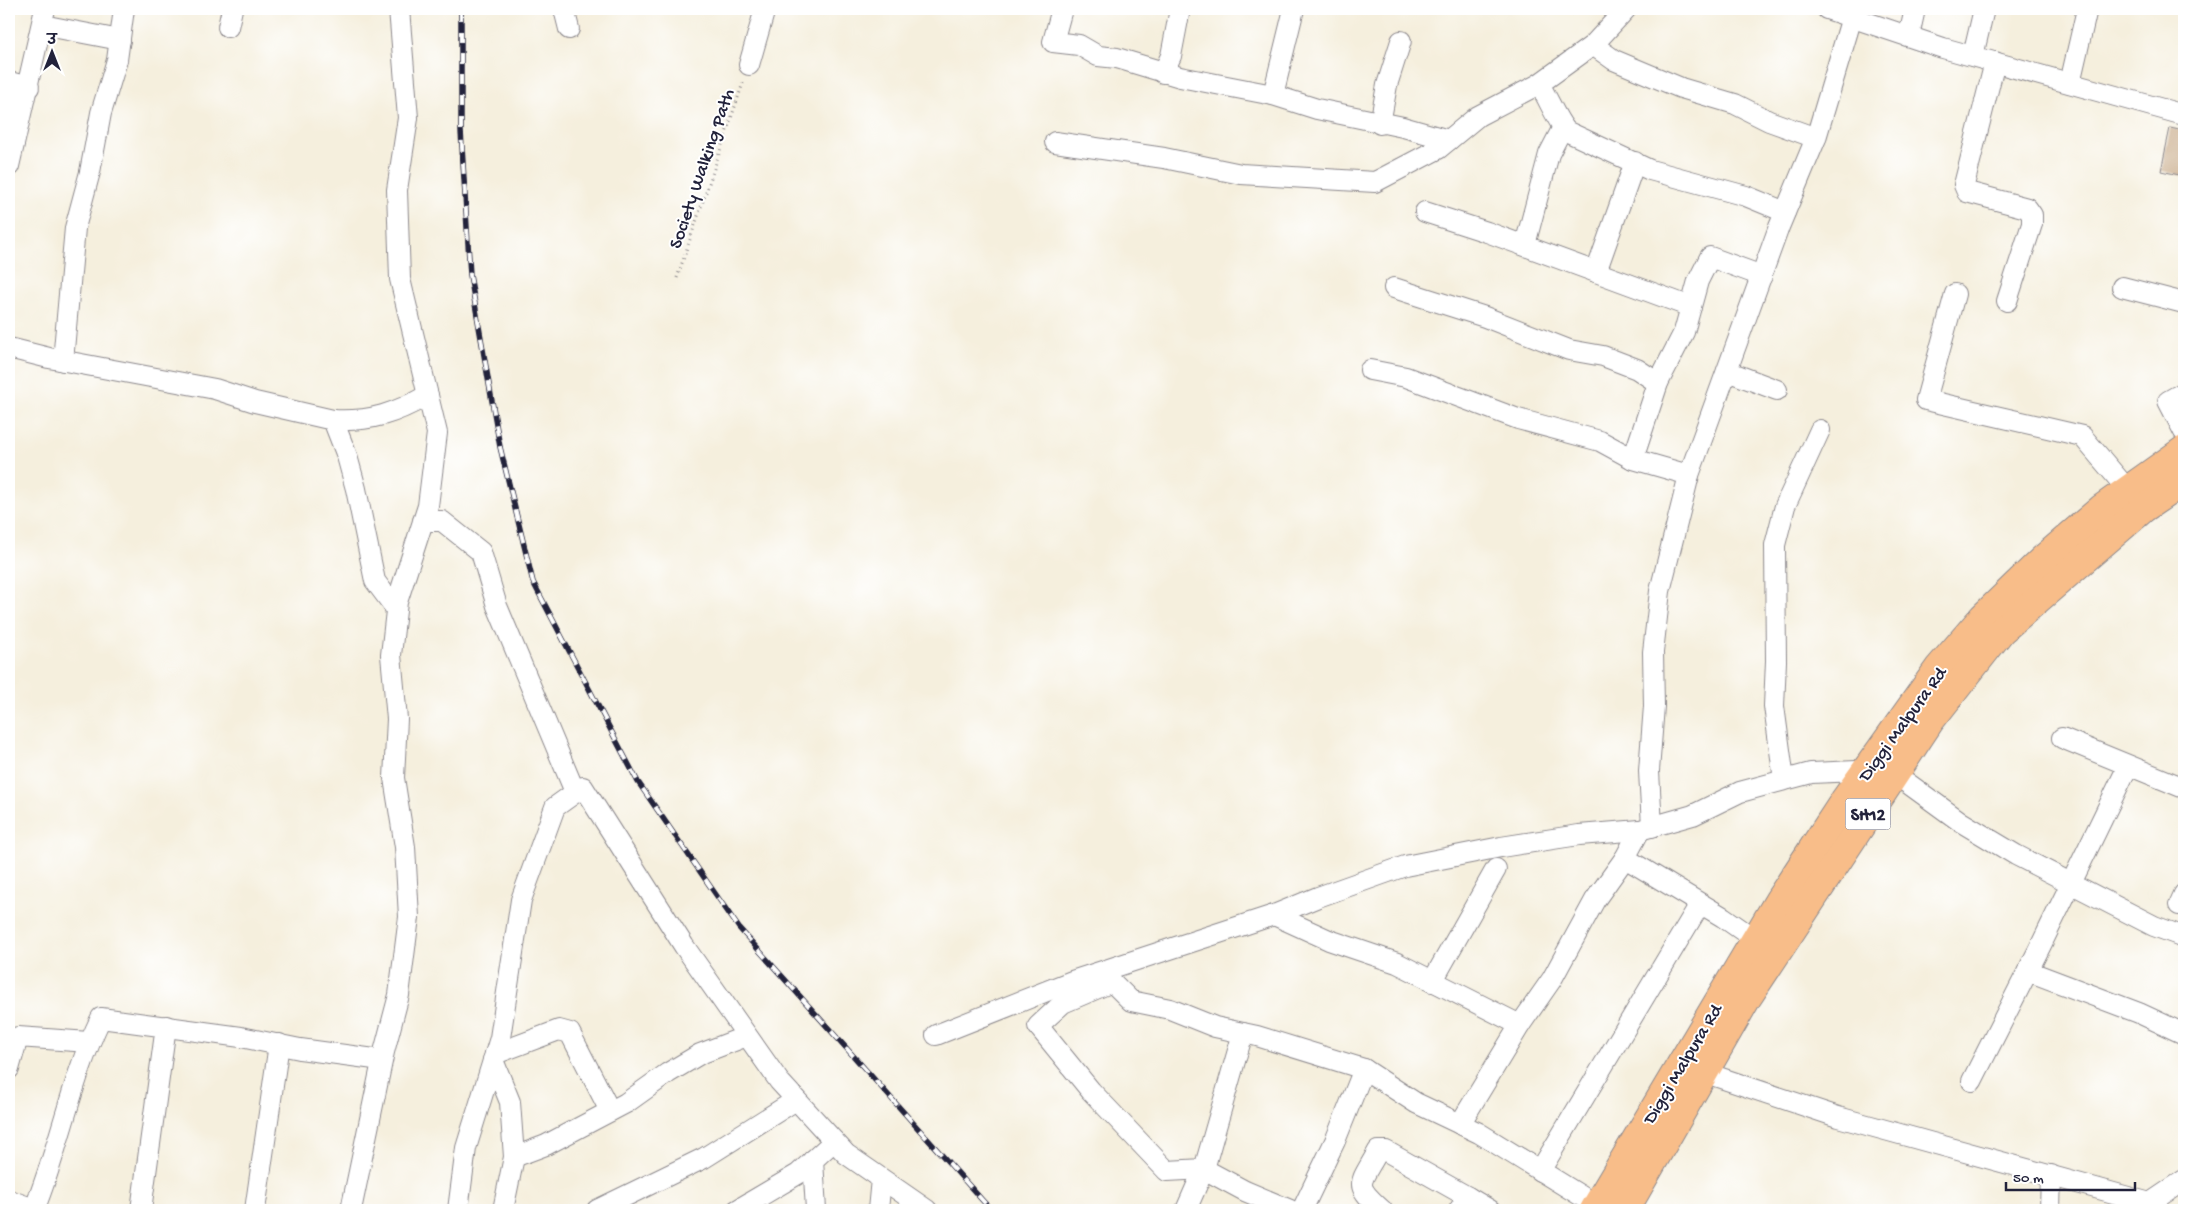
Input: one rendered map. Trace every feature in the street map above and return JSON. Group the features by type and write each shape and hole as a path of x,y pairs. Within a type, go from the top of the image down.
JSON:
{"main road":[{"name":"Diggi Malpura Rd","path":"1598,1209 1756,940 1820,837 1939,668 1983,617 2043,559 2128,489 2184,450"},
{"name":"Diggi Malpura Rd","path":"1625,1210 1703,1072 1776,951 1930,722 2001,631 2144,508 2184,481"}],"street":[{"path":"63,361 75,228 90,172 101,113 117,60 124,9"},
{"path":"351,1210 382,1060 399,995 409,917 405,847 394,778 397,719 391,655 396,609 428,506 437,433 400,279 397,190 408,118 399,9"},
{"path":"564,9 569,29"},
{"path":"749,66 766,9"},
{"path":"1062,9 1052,42 1079,45 1098,56 1117,58 1163,73 1273,95 1317,109 1361,117 1380,124 1403,127 1449,140"},
{"path":"1163,73 1171,56 1180,9"},
{"path":"1273,95 1294,9"},
{"path":"1055,142 1164,158 1241,174 1374,182 1438,149 1478,116 1539,84 1593,45 1626,9"},
{"path":"1827,9 1973,56 2184,114"},
{"path":"1908,36 1915,9"},
{"path":"1973,56 1984,9"},
{"path":"2070,83 2087,9"},
{"path":"9,166 44,17 120,40"},
{"path":"1460,1124 1520,1025 1552,979 1595,900 1646,829 1654,706 1653,652 1660,591 1689,476 1785,212 1816,138 1852,17"},
{"path":"1380,124 1387,85 1401,41"},
{"path":"1593,45 1614,60 1681,88 1735,104 1769,121 1816,138"},
{"path":"1995,62 1964,186 1967,192 2027,208 2032,215 2032,224 2006,301"},
{"path":"9,82 29,87"},
{"path":"1539,84 1566,131 1650,170 1746,196 1785,212"},
{"path":"1524,245 1549,154 1563,128"},
{"path":"1596,272 1635,162"},
{"path":"1424,212 1524,245 1691,307"},
{"path":"1633,459 1658,382 1667,361 1684,332 1698,281 1710,257 1762,276"},
{"path":"2122,287 2184,303"},
{"path":"1394,288 1485,316 1569,350 1603,356 1637,369 1658,382"},
{"path":"1955,294 1926,400 2082,436 2128,489"},
{"path":"9,348 63,361 215,389 255,402 333,420 357,422 384,416 428,395"},
{"path":"1370,370 1406,377 1518,420 1600,441 1633,459 1689,476"},
{"path":"1727,371 1777,390"},
{"path":"2184,392 2168,401 2184,432"},
{"path":"333,420 347,456 356,489 375,581 396,609"},
{"path":"1784,780 1774,706 1776,661 1775,546 1784,506 1820,430"},
{"path":"423,521 442,521 481,552 497,606 575,792"},
{"path":"2062,738 2184,788"},
{"path":"1972,1081 2128,766"},
{"path":"1290,1210 1245,1191 1204,1169 1167,1171 1091,1091 1038,1026 1063,1003 1107,977 1217,932 1274,915 1405,866 1501,847 1579,835 1646,829 1693,815 1740,792 1811,773 1866,772 1894,774 1961,822 2016,855 2154,926 2184,937"},
{"path":"458,1210 466,1148 494,1057 506,1003 521,900 555,807 583,787 684,946 778,1081 846,1154 927,1210"},
{"path":"1625,858 1756,940"},
{"path":"1432,982 1496,869"},
{"path":"1540,1171 1700,904"},
{"path":"1274,915 1329,940 1397,963 1520,1025"},
{"path":"2028,971 2139,1013 2184,1034"},
{"path":"1107,977 1131,1001 1170,1009 1215,1027 1243,1033 1364,1069 1416,1103 1460,1124 1540,1171 1598,1209"},
{"path":"936,1034 1072,981 1107,977"},
{"path":"9,1200 34,1209 49,1173 65,1114 89,1042 101,1018 166,1026 382,1060"},
{"path":"141,1210 166,1026"},
{"path":"494,1057 559,1030 566,1030 570,1033 610,1111"},
{"path":"1186,1210 1204,1169 1243,1033"},
{"path":"514,1157 546,1144 626,1103 700,1054 747,1036"},
{"path":"9,1067 18,1037 89,1042"},
{"path":"255,1210 279,1044"},
{"path":"494,1057 510,1102 514,1157 503,1210"},
{"path":"1302,1210 1336,1141 1364,1069"},
{"path":"1703,1072 1838,1117 2150,1202 2184,1180"},
{"path":"597,1210 704,1158 796,1100"},
{"path":"736,1210 798,1174 834,1141"},
{"path":"1382,1210 1363,1193 1361,1184 1378,1151 1386,1150 1464,1204 1490,1210"},
{"path":"814,1160 816,1210"},
{"path":"2050,1210 2051,1175"},
{"path":"878,1210 881,1179"}],"path":[{"name":"Society Walking Path","path":"677,278 749,66"}],"building":[{"path":"2170,128 2184,131 2184,176 2161,171"}],"railway":[{"path":"461,9 461,131 470,275 500,447 533,582 638,782 739,928 991,1210"}]}
